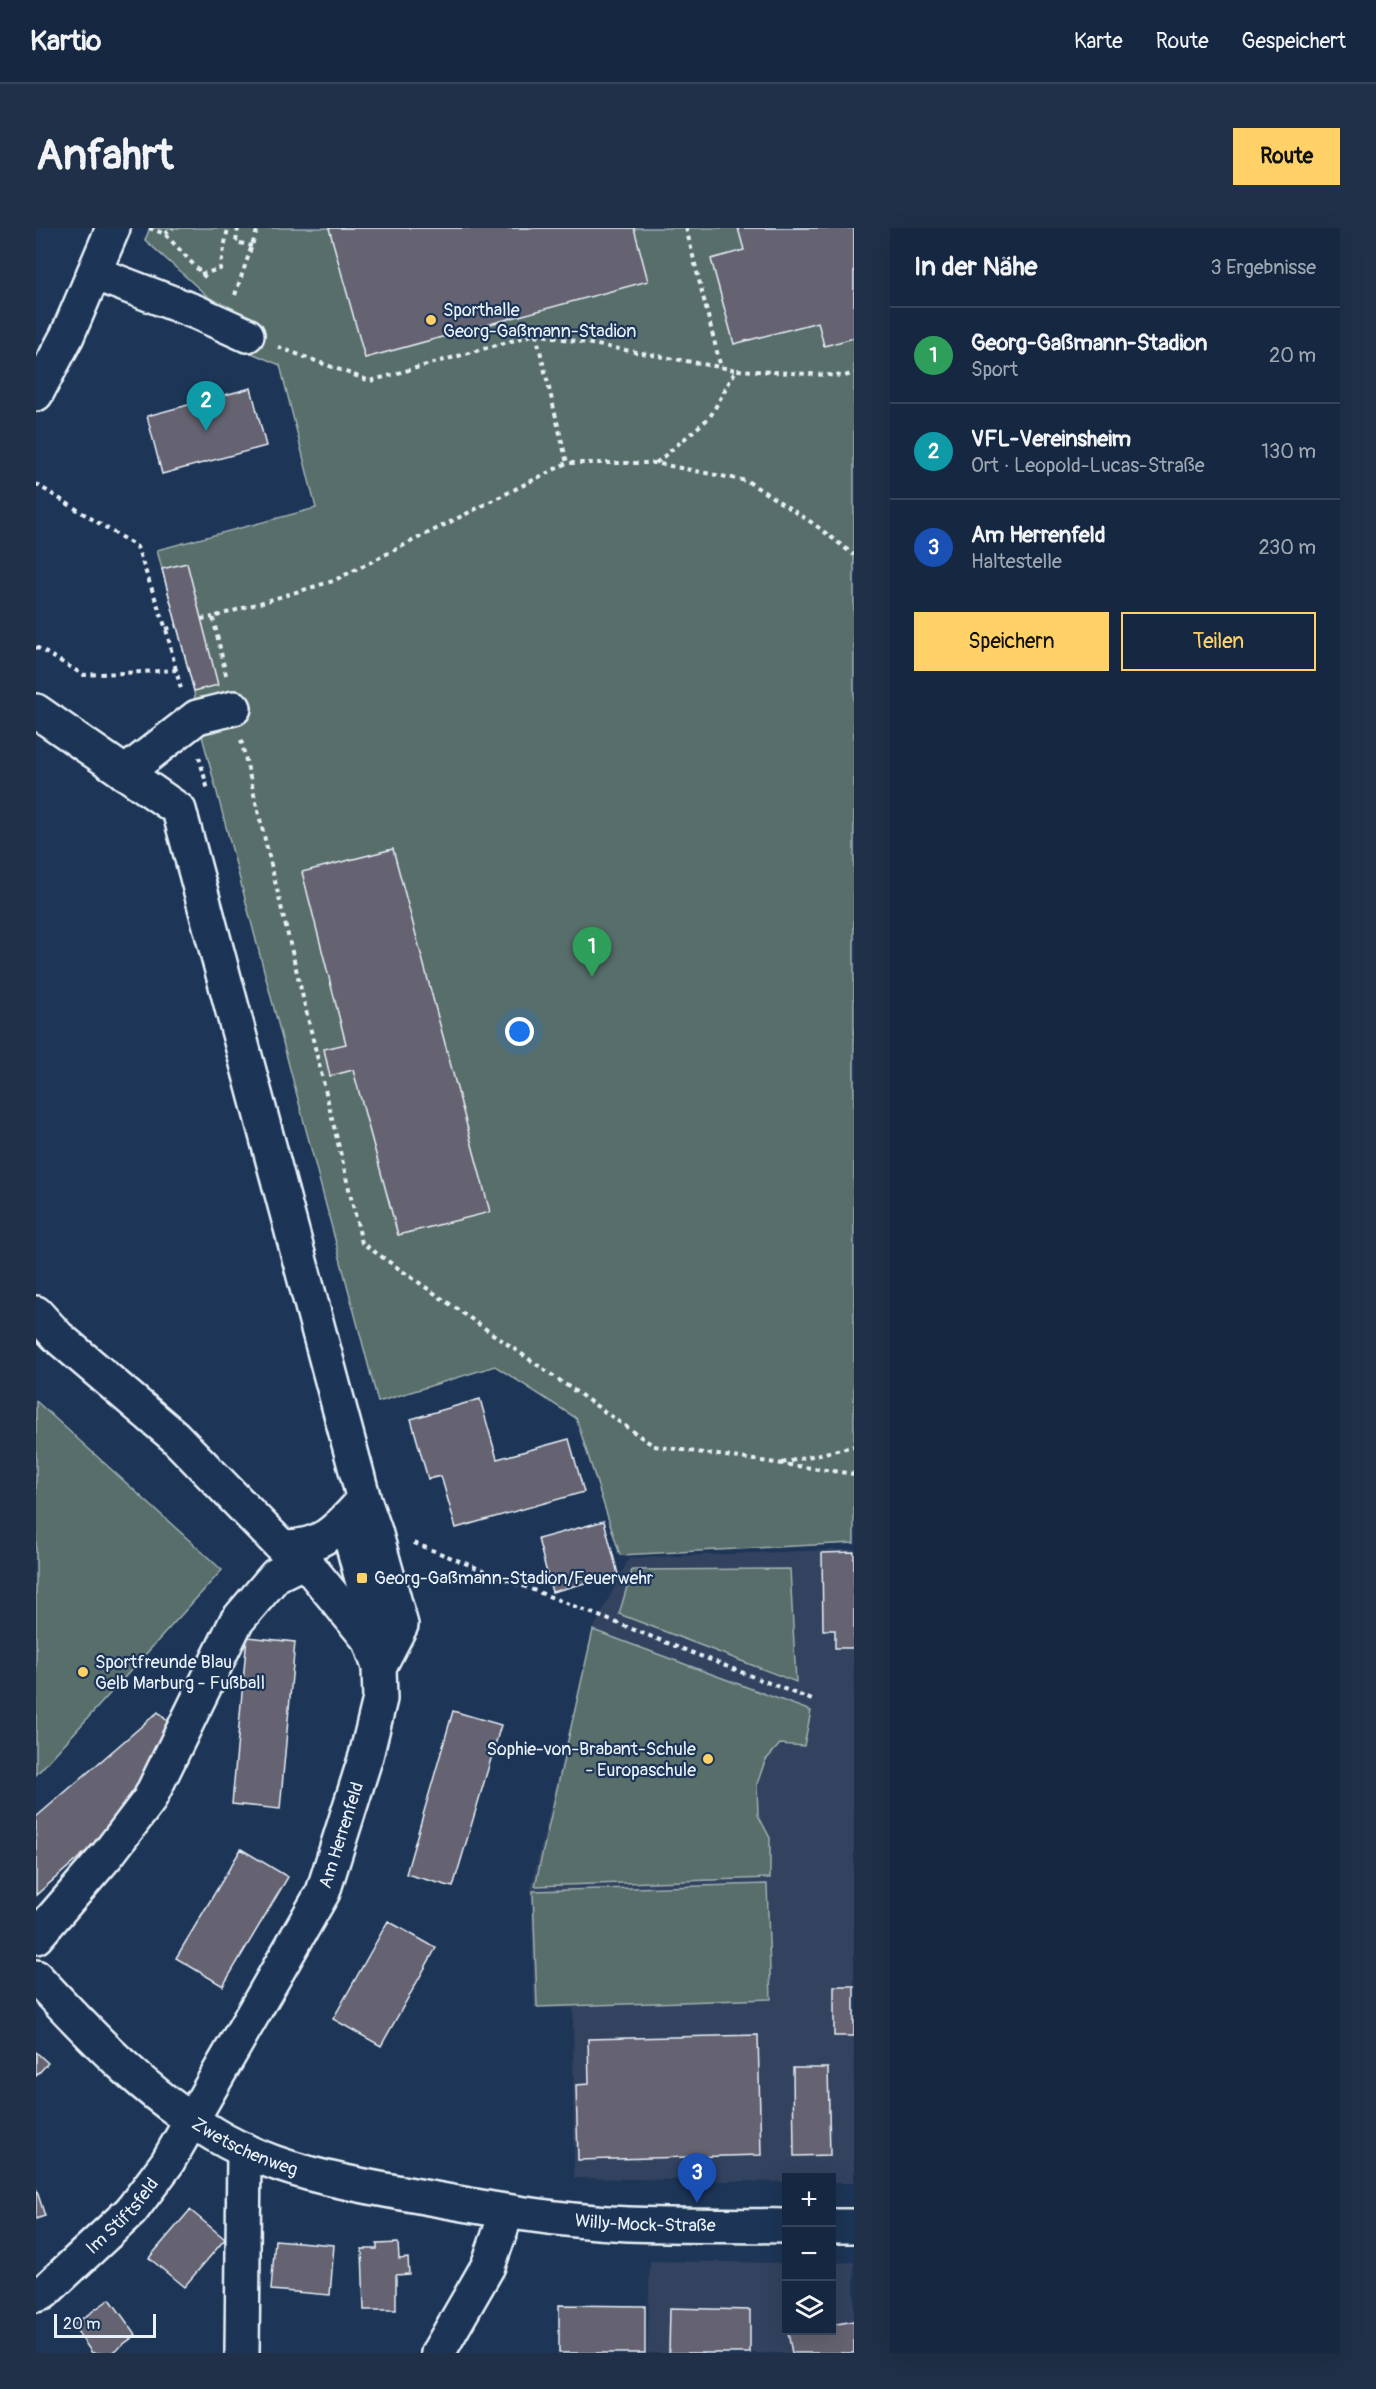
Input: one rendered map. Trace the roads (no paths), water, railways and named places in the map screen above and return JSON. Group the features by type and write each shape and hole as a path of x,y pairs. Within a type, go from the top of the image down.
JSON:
{"street":[{"path":"36,394 67,336 113,228"},
{"path":"94,273 196,312 247,335"},
{"path":"125,772 197,717 234,708"},
{"name":"Am Herrenfeld","path":"36,711 179,810 355,1510 380,1699 323,1892 192,2120"},
{"path":"36,1313 58,1337 174,1436 282,1547 299,1554 374,1654"},
{"path":"36,1937 108,1854 149,1800 236,1622 276,1575 299,1554 328,1538 355,1510"},
{"name":"Zwetschenweg","path":"36,1977 109,2055 163,2102 244,2150 296,2170 349,2184 507,2212"},
{"name":"Im Stiftsfeld","path":"36,2295 43,2293 131,2211 167,2163 192,2120"},
{"path":"242,2353 244,2150"},
{"path":"438,2353 488,2266 507,2212"},
{"name":"Willy-Mock-Straße","path":"507,2212 627,2224 782,2226"},
{"path":"836,2226 854,2226"}],"place":[{"name":"Sporthalle Georg-Gaßmann-Stadion","path":"431,320"},
{"name":"VFL-Vereinsheim","path":"206,431"},
{"name":"Georg-Gaßmann-Stadion","path":"592,977"},
{"name":"Georg-Gaßmann-Stadion/Feuerwehr","path":"362,1578"},
{"name":"Sportfreunde Blau Gelb Marburg - Fußball","path":"83,1672"},
{"name":"Sophie-von-Brabant-Schule - Europaschule","path":"708,1759"},
{"name":"Am Herrenfeld","path":"697,2203"}]}
